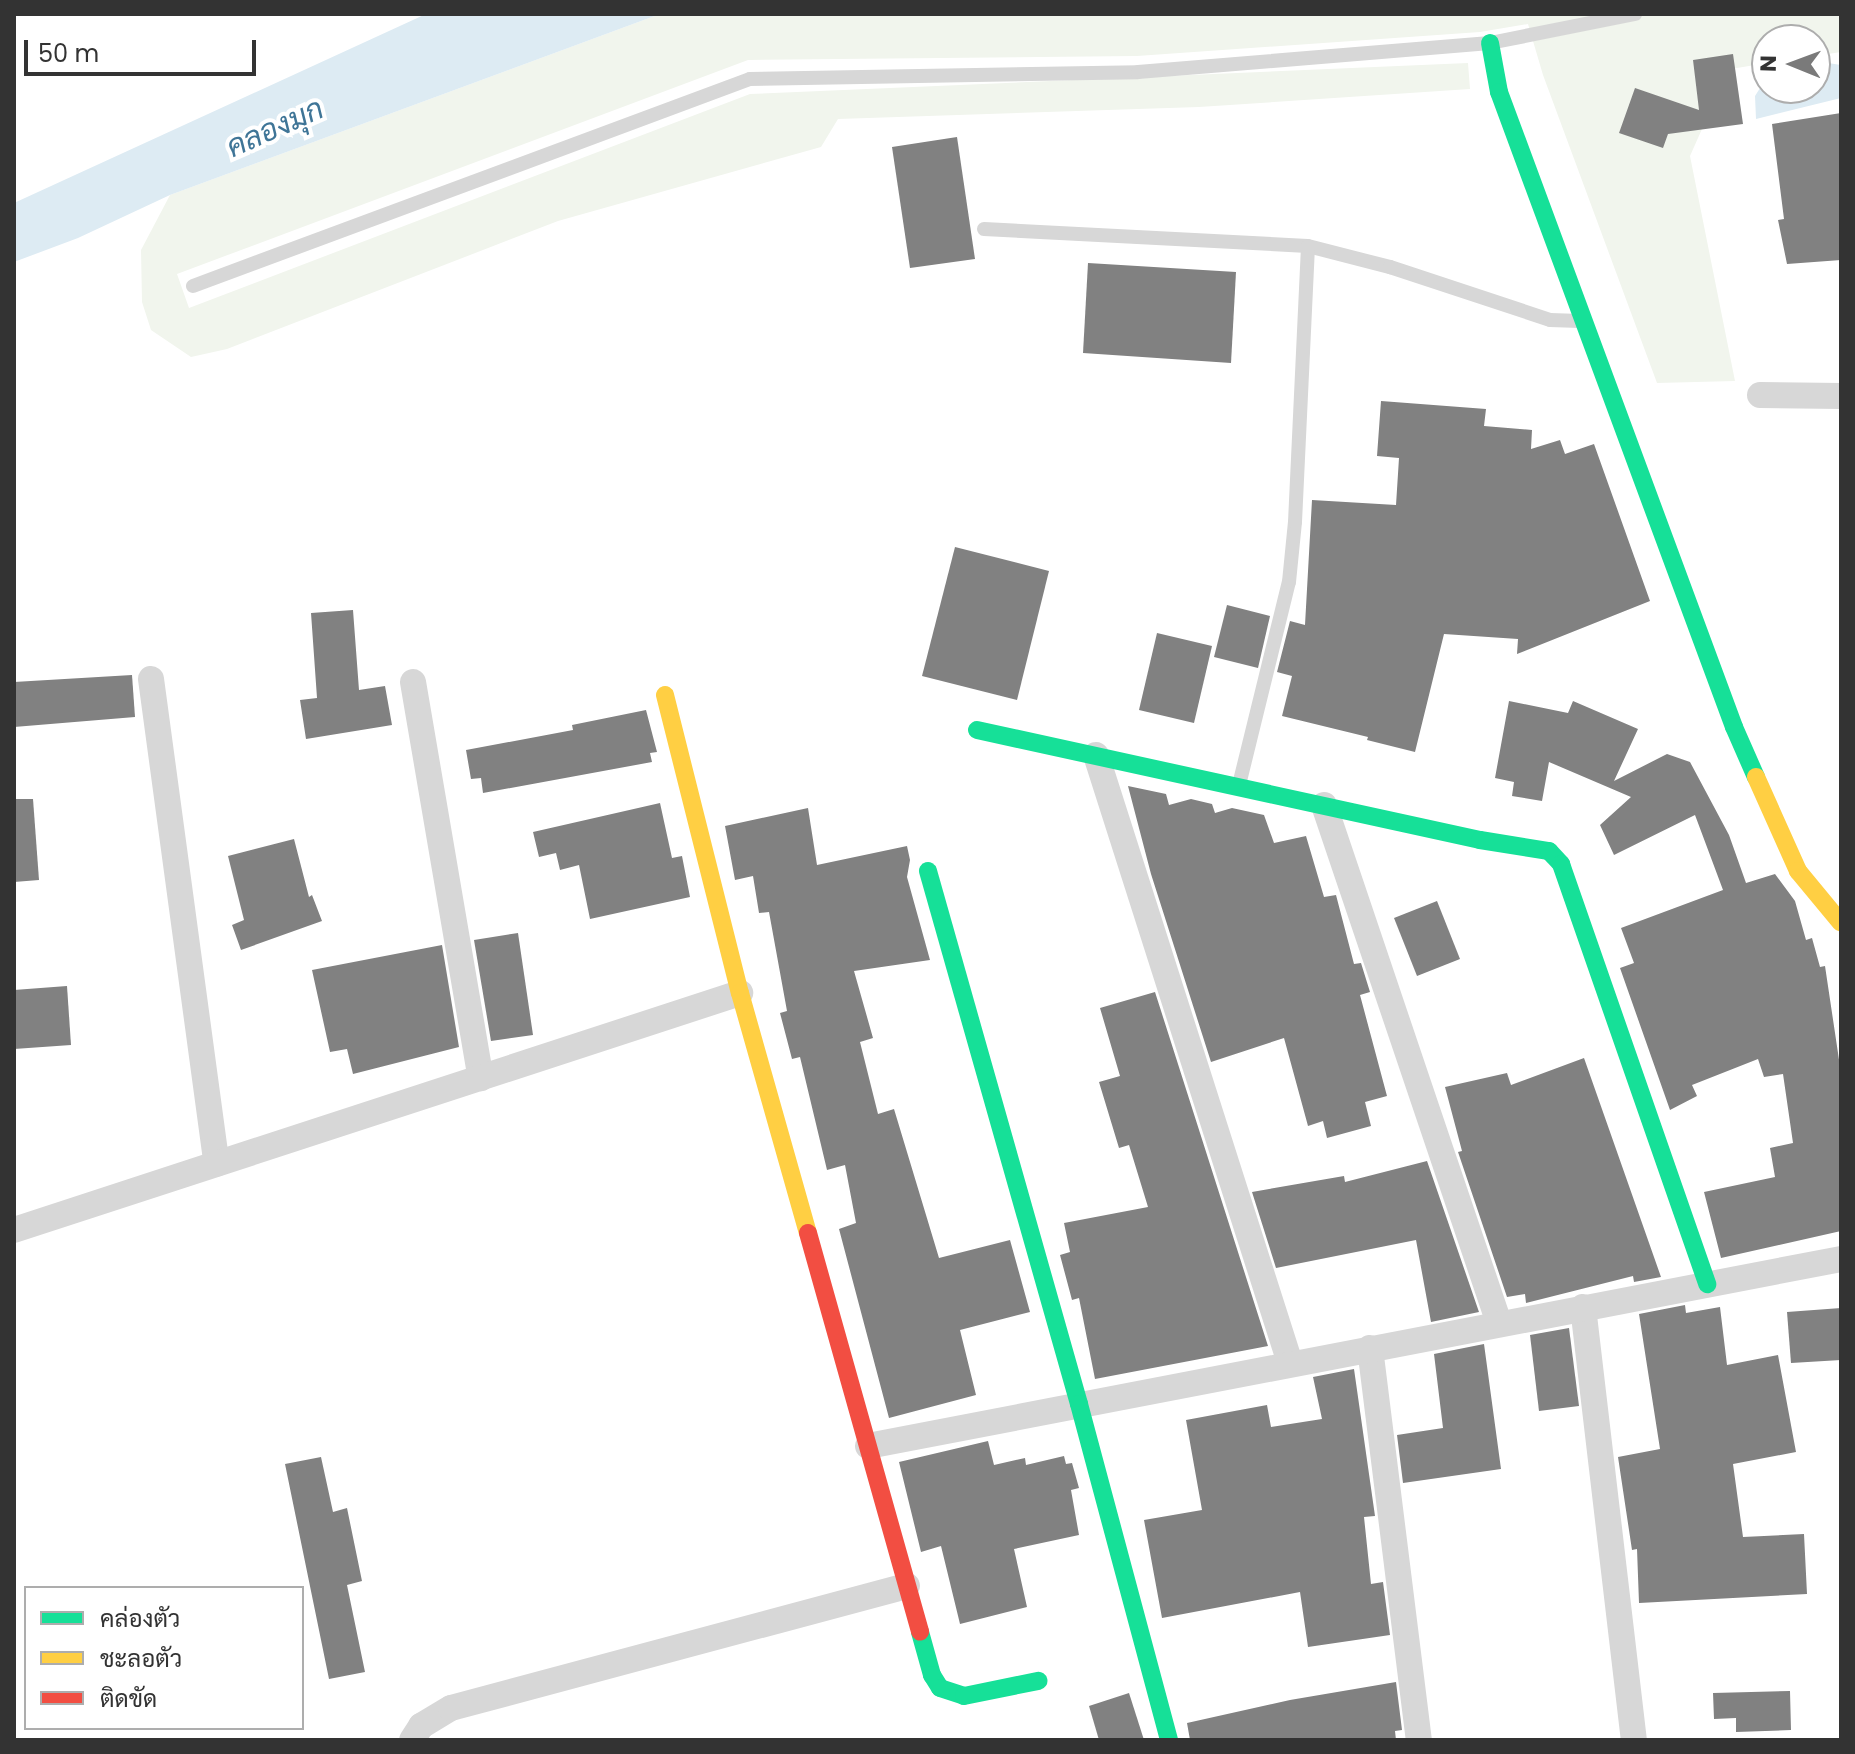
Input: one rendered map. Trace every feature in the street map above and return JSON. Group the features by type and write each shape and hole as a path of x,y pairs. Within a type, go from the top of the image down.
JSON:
{"street":[{"path":"1490,43 1499,92 1734,727 1798,871 1841,923"},
{"path":"1760,395 1841,396"},
{"path":"151,679 217,1164"},
{"path":"413,682 481,1078"},
{"path":"665,695 740,993 932,1675 940,1688 964,1696 1038,1681"},
{"path":"977,730 1480,840 1549,851 1561,864 1707,1284"},
{"path":"1096,755 1290,1363"},
{"path":"1324,805 1499,1323"},
{"path":"928,871 1079,1404 1169,1740"},
{"path":"14,1230 740,993"},
{"path":"868,1446 1841,1259"},
{"path":"1583,1307 1634,1740"},
{"path":"1370,1348 1419,1740"},
{"path":"412,1740 421,1726 451,1708 907,1586"}],"lane":[{"path":"193,286 750,79 1138,72 1490,43 1635,14"},
{"path":"984,229 1308,246 1390,267 1550,320 1583,320"},
{"path":"1239,785 1289,582 1295,522 1308,246"}],"shaded area":[{"path":"660,14 1841,14 1841,52 1831,54 1831,24 1751,24 1751,66 1695,75 1702,129 1690,156 1735,381 1657,383 1543,75 1528,24 1480,32 1137,56 748,60 177,274 189,308 750,94 1468,63 1470,89 1199,107 838,119 821,147 558,221 227,349 191,357 151,330 142,302 141,250 170,195"}],"water":[{"name":"คลองมุก","path":"426,14 660,14 170,195 78,238 14,262 14,203"},
{"path":"1831,63 1841,65 1841,98 1831,100"},
{"path":"1755,104 1817,104 1756,119"}],"building":[{"path":"1733,54 1743,124 1668,134 1663,148 1619,133 1635,88 1699,110 1693,60"},
{"path":"1841,113 1841,260 1787,264 1778,220 1784,219 1772,124"},
{"path":"957,137 975,259 910,268 892,147"},
{"path":"1088,263 1236,272 1231,363 1083,353"},
{"path":"1381,401 1486,409 1484,426 1532,430 1531,449 1560,440 1565,454 1594,444 1650,601 1517,654 1518,639 1444,634 1415,752 1282,716 1292,676 1277,672 1290,621 1305,625 1312,500 1396,505 1399,458 1377,456"},
{"path":"955,547 1049,571 1017,700 922,676"},
{"path":"1227,605 1270,616 1258,668 1214,657"},
{"path":"353,610 359,690 385,686 392,725 306,739 300,700 317,698 311,613"},
{"path":"1157,633 1212,646 1194,723 1139,710"},
{"path":"132,675 135,717 14,727 14,682"},
{"path":"1509,701 1568,713 1573,701 1638,729 1614,781 1667,754 1690,762 1729,835 1746,883 1775,874 1795,901 1806,940 1812,938 1820,967 1825,966 1841,1073 1841,1231 1721,1258 1704,1192 1775,1177 1770,1148 1793,1143 1783,1074 1764,1077 1758,1059 1692,1085 1697,1096 1670,1110 1620,968 1634,963 1621,928 1723,890 1695,815 1614,855 1600,825 1631,797 1549,762 1542,801 1512,796 1514,782 1495,778"},
{"path":"646,710 657,752 650,753 652,762 483,793 481,778 471,779 466,750 573,730 572,725"},
{"path":"1128,786 1166,794 1169,805 1191,799 1212,804 1215,813 1232,808 1264,815 1274,843 1306,836 1324,897 1336,895 1354,964 1361,963 1370,992 1360,995 1387,1096 1365,1102 1371,1126 1327,1138 1323,1121 1308,1126 1284,1038 1211,1062 1151,874"},
{"path":"14,799 33,799 39,880 14,882"},
{"path":"660,803 672,858 682,856 690,897 590,919 579,865 560,870 556,853 539,857 533,832"},
{"path":"808,808 817,865 907,846 910,860 907,877 930,960 854,971 873,1038 860,1042 878,1114 894,1109 939,1258 1010,1240 1030,1312 960,1330 976,1395 889,1418 839,1229 856,1223 845,1165 827,1170 800,1057 792,1059 780,1013 787,1011 769,912 759,913 753,876 735,880 725,826"},
{"path":"294,839 309,897 312,895 322,921 241,950 232,925 244,920 228,856"},
{"path":"1437,901 1460,959 1417,976 1394,918"},
{"path":"518,933 533,1035 491,1041 474,940"},
{"path":"442,945 459,1047 353,1074 347,1049 330,1052 312,970"},
{"path":"67,986 71,1045 14,1049 14,990"},
{"path":"1155,992 1268,1346 1095,1379 1079,1298 1072,1300 1060,1255 1070,1252 1064,1223 1148,1207 1129,1145 1119,1148 1099,1082 1120,1076 1100,1008"},
{"path":"1584,1058 1661,1277 1634,1282 1633,1276 1526,1303 1525,1294 1507,1297 1458,1152 1462,1151 1445,1087 1507,1073 1511,1085"},
{"path":"1427,1161 1479,1312 1431,1322 1416,1240 1276,1268 1252,1192 1344,1176 1345,1182"},
{"path":"1685,1305 1686,1313 1720,1307 1727,1365 1778,1355 1796,1452 1733,1464 1743,1537 1804,1534 1807,1594 1639,1603 1637,1549 1632,1550 1618,1457 1660,1449 1639,1314"},
{"path":"1841,1308 1841,1360 1791,1363 1787,1312"},
{"path":"1569,1328 1579,1406 1539,1411 1530,1335"},
{"path":"1484,1344 1501,1469 1403,1483 1397,1435 1443,1428 1434,1354"},
{"path":"1354,1369 1375,1516 1364,1517 1371,1584 1383,1582 1390,1635 1308,1647 1300,1592 1162,1618 1144,1520 1202,1510 1186,1420 1267,1405 1271,1427 1322,1419 1313,1377"},
{"path":"988,1441 994,1465 1025,1458 1026,1465 1064,1456 1066,1464 1072,1463 1079,1488 1071,1490 1079,1535 1014,1549 1027,1607 960,1624 941,1546 921,1552 899,1462"},
{"path":"321,1457 333,1512 347,1508 362,1581 347,1585 365,1672 329,1679 285,1464"},
{"path":"1396,1682 1402,1730 1395,1731 1396,1740 1190,1740 1187,1723 1290,1700"},
{"path":"1790,1691 1791,1730 1736,1732 1736,1718 1714,1719 1713,1693"},
{"path":"1129,1693 1144,1740 1099,1740 1089,1706"}],"traffic: fast":[{"path":"1490,43 1499,92 1734,727 1756,777"},
{"path":"977,730 1480,840 1549,851 1561,864 1707,1284"},
{"path":"928,871 1079,1404 1169,1740"},
{"path":"920,1632 932,1675 940,1688 964,1696 1038,1681"}],"traffic: slow":[{"path":"665,695 740,993 808,1233"},
{"path":"1756,777 1798,871 1841,923"}],"traffic: jam":[{"path":"808,1233 920,1632"}]}
